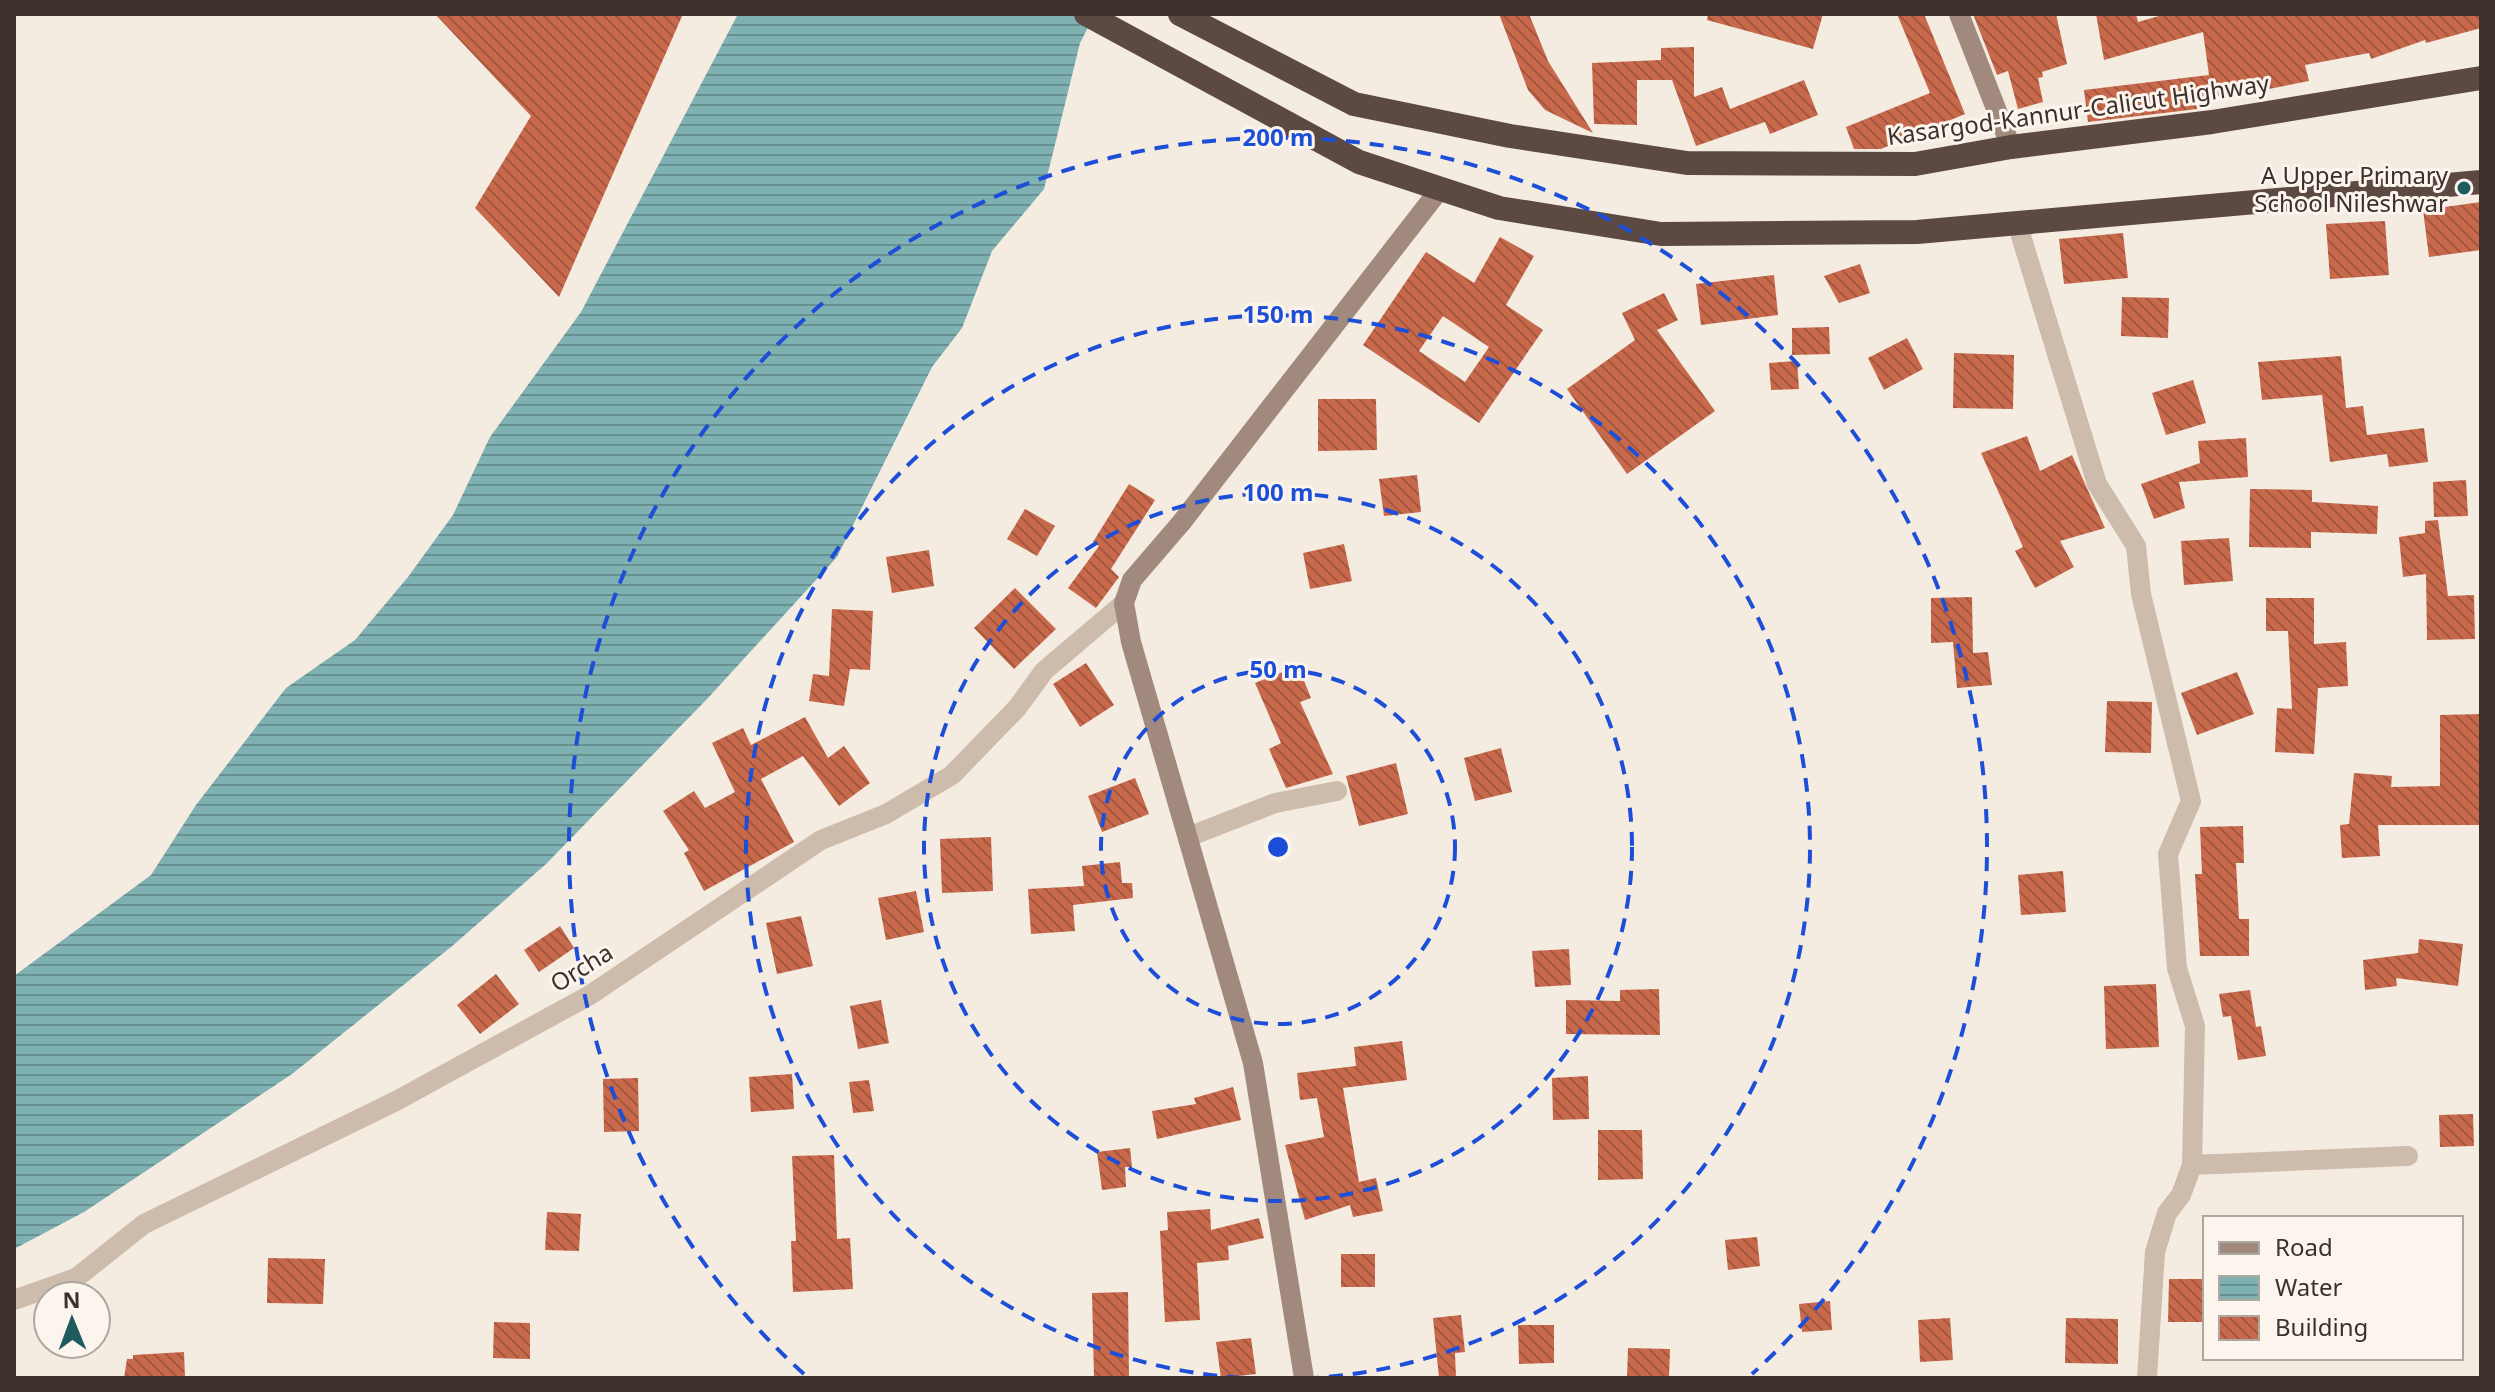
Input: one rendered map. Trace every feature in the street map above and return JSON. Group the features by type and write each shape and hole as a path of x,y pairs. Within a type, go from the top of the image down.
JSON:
{"highway":[{"path":"1086,14 1359,162 1499,208 1661,234 1917,232 2481,182"},
{"name":"Kasargod-Kannur-Calicut Highway","path":"1182,15 1354,104 1510,136 1687,163 1915,164 2011,147 2212,122 2481,78"}],"main road":[{"path":"1959,14 2011,147"},
{"path":"1304,1378 1253,1063 1131,642 1124,603 1143,565 1181,523 1440,189"}],"street":[{"path":"2017,223 2097,484 2136,546 2141,594 2191,801 2168,854 2177,968 2195,1026 2192,1165 2181,1195 2167,1213 2155,1252 2147,1378"},
{"name":"Orcha","path":"14,1300 76,1278 144,1224 396,1101 590,995 821,840 886,814 952,775 1017,708 1044,671 1124,603"},
{"path":"1188,837 1275,803 1337,791"},
{"path":"2192,1165 2408,1156"}],"water":[{"path":"738,14 1095,14 1080,43 1044,189 992,251 962,328 932,367 837,557 708,698 546,864 451,947 292,1074 84,1212 14,1249 14,976 151,875 196,805 286,688 355,640 408,577 453,515 490,437 581,312"}],"building":[{"path":"435,14 683,14 559,297 475,208 531,116"},
{"path":"1499,14 1529,14 1548,61 1593,133 1545,110 1528,90"},
{"path":"1708,14 1823,14 1813,49 1707,20"},
{"path":"1897,14 1924,14 1965,114 1881,149 1854,149 1846,127 1930,93"},
{"path":"1973,14 2056,14 2067,64 2042,72 2043,77 2038,78 2043,102 2018,109 2008,71 1997,75"},
{"path":"2096,14 2136,14 2138,22 2166,14 2481,14 2481,28 2426,43 2425,40 2371,59 2369,53 2305,65 2309,81 2248,93 2196,98 2197,109 2088,122 2084,90 2209,75 2203,32 2104,60"},
{"path":"1694,47 1694,97 1722,87 1730,109 1804,80 1818,115 1770,134 1765,122 1696,146 1672,80 1637,80 1637,125 1594,124 1592,63 1661,60 1661,48"},
{"path":"2481,202 2481,250 2429,257 2423,210"},
{"path":"2385,221 2389,275 2330,279 2326,224"},
{"path":"2123,233 2128,278 2064,284 2059,239"},
{"path":"1500,237 1534,256 1506,305 1543,330 1479,423 1363,345 1426,252 1474,283","holes":["1443,316 1489,347 1465,382 1419,351"]},
{"path":"1860,264 1870,293 1839,303 1824,276"},
{"path":"1774,275 1778,315 1701,325 1696,284"},
{"path":"1664,293 1678,320 1657,330 1715,411 1627,474 1567,389 1635,340 1622,313"},
{"path":"2122,297 2169,298 2168,338 2121,336"},
{"path":"1829,327 1830,354 1792,355 1792,328"},
{"path":"1907,338 1923,369 1884,390 1868,358"},
{"path":"1954,353 2014,355 2013,409 1953,408"},
{"path":"2341,356 2346,408 2363,406 2367,435 2424,428 2428,462 2389,467 2387,454 2330,462 2322,395 2262,400 2258,362"},
{"path":"1797,361 1799,389 1771,390 1769,363"},
{"path":"2193,380 2206,423 2166,435 2152,393"},
{"path":"1318,399 1376,399 1377,450 1318,451"},
{"path":"2027,436 2040,471 2072,455 2105,528 2060,541 2074,567 2035,588 2015,551 2023,547 1981,453"},
{"path":"2246,438 2248,477 2179,482 2185,508 2154,519 2141,484 2200,463 2198,441"},
{"path":"1417,475 1421,512 1384,516 1379,479"},
{"path":"2466,480 2468,516 2434,517 2433,482"},
{"path":"1129,484 1155,500 1111,569 1119,577 1096,608 1068,588 1099,546 1093,542"},
{"path":"2250,489 2312,490 2312,502 2378,506 2377,534 2311,532 2311,548 2249,547"},
{"path":"1025,509 1055,526 1037,556 1007,539"},
{"path":"2438,520 2448,596 2474,595 2475,639 2427,640 2426,574 2403,577 2399,537 2425,533 2425,521"},
{"path":"2229,538 2233,581 2184,585 2181,541"},
{"path":"1344,544 1352,581 1310,589 1303,553"},
{"path":"929,550 934,586 892,593 886,557"},
{"path":"1015,588 1056,629 1014,669 974,628"},
{"path":"1972,597 1973,653 1988,652 1992,685 1957,688 1953,642 1931,643 1931,598"},
{"path":"2266,598 2314,598 2314,644 2346,642 2348,686 2318,688 2314,754 2275,752 2277,708 2292,709 2288,631 2266,631"},
{"path":"832,609 873,611 870,670 850,669 844,706 809,701 813,674 829,676"},
{"path":"1086,663 1114,705 1080,727 1053,684"},
{"path":"1298,666 1311,698 1300,702 1333,774 1286,788 1269,749 1281,743 1255,683"},
{"path":"2237,672 2254,714 2197,735 2181,693"},
{"path":"2107,701 2152,702 2151,753 2105,752"},
{"path":"2481,714 2481,825 2378,825 2380,856 2342,858 2340,825 2349,824 2354,773 2392,776 2391,787 2440,786 2440,715"},
{"path":"805,717 828,758 844,746 870,783 839,806 803,756 761,779 794,842 704,891 684,853 689,850 663,811 694,791 705,808 735,792 712,743 743,728 751,745"},
{"path":"1501,748 1512,792 1475,801 1464,758"},
{"path":"1396,763 1408,814 1359,826 1346,776"},
{"path":"1135,778 1149,814 1102,832 1088,796"},
{"path":"2243,826 2244,863 2236,863 2239,919 2249,919 2249,956 2200,956 2195,874 2202,874 2200,827"},
{"path":"991,837 993,891 942,893 940,839"},
{"path":"1120,862 1122,883 1132,883 1133,898 1073,905 1075,931 1031,934 1028,889 1084,886 1082,866"},
{"path":"2063,871 2066,912 2021,915 2018,875"},
{"path":"916,891 924,932 886,940 878,898"},
{"path":"801,916 813,966 777,974 766,923"},
{"path":"560,926 574,948 539,972 524,950"},
{"path":"2419,939 2463,944 2458,986 2396,978 2397,986 2365,990 2363,960 2418,953"},
{"path":"1569,949 1571,985 1535,987 1532,951"},
{"path":"496,974 519,1004 480,1034 457,1005"},
{"path":"2156,984 2159,1047 2106,1049 2104,986"},
{"path":"1659,989 1660,1035 1566,1034 1566,1000 1620,1001 1620,990"},
{"path":"2250,990 2256,1027 2261,1026 2266,1056 2238,1060 2231,1016 2223,1017 2219,994"},
{"path":"881,1000 889,1043 858,1049 850,1006"},
{"path":"1402,1041 1407,1080 1343,1088 1359,1182 1376,1178 1383,1211 1353,1217 1350,1205 1305,1220 1285,1145 1324,1137 1317,1098 1300,1100 1297,1073 1356,1066 1354,1047"},
{"path":"792,1074 794,1109 751,1112 749,1077"},
{"path":"1588,1076 1589,1119 1553,1120 1552,1078"},
{"path":"638,1078 639,1131 604,1132 603,1079"},
{"path":"869,1080 874,1111 853,1113 849,1082"},
{"path":"1233,1087 1241,1120 1157,1139 1152,1111 1196,1104 1194,1098"},
{"path":"2473,1114 2474,1146 2440,1147 2439,1115"},
{"path":"1598,1130 1642,1130 1643,1179 1598,1180"},
{"path":"1130,1148 1132,1167 1125,1167 1126,1187 1102,1190 1097,1152"},
{"path":"834,1155 837,1239 850,1238 853,1289 793,1292 791,1241 796,1241 792,1156"},
{"path":"1210,1209 1211,1230 1259,1218 1264,1238 1228,1246 1229,1260 1197,1263 1200,1320 1165,1322 1160,1231 1168,1230 1167,1212"},
{"path":"547,1212 581,1214 579,1251 545,1250"},
{"path":"1757,1237 1760,1266 1728,1270 1725,1240"},
{"path":"1341,1254 1375,1254 1375,1287 1341,1287"},
{"path":"268,1258 325,1259 323,1304 267,1303"},
{"path":"2169,1279 2203,1279 2203,1322 2168,1322"},
{"path":"1128,1292 1129,1378 1094,1378 1092,1293"},
{"path":"1830,1301 1832,1330 1802,1332 1799,1304"},
{"path":"1461,1315 1465,1352 1455,1353 1456,1378 1439,1378 1433,1318"},
{"path":"1950,1318 1953,1360 1920,1362 1918,1320"},
{"path":"2066,1318 2118,1319 2118,1364 2065,1363"},
{"path":"494,1322 530,1323 530,1359 493,1358"},
{"path":"1518,1325 1554,1325 1554,1363 1519,1364"},
{"path":"1251,1338 1256,1374 1221,1378 1216,1342"},
{"path":"1628,1348 1670,1349 1669,1378 1627,1378"},
{"path":"184,1352 185,1378 124,1378 127,1359 133,1359 133,1355"}],"place":[{"name":"A Upper Primary School Nileshwar","path":"2464,188"}]}
